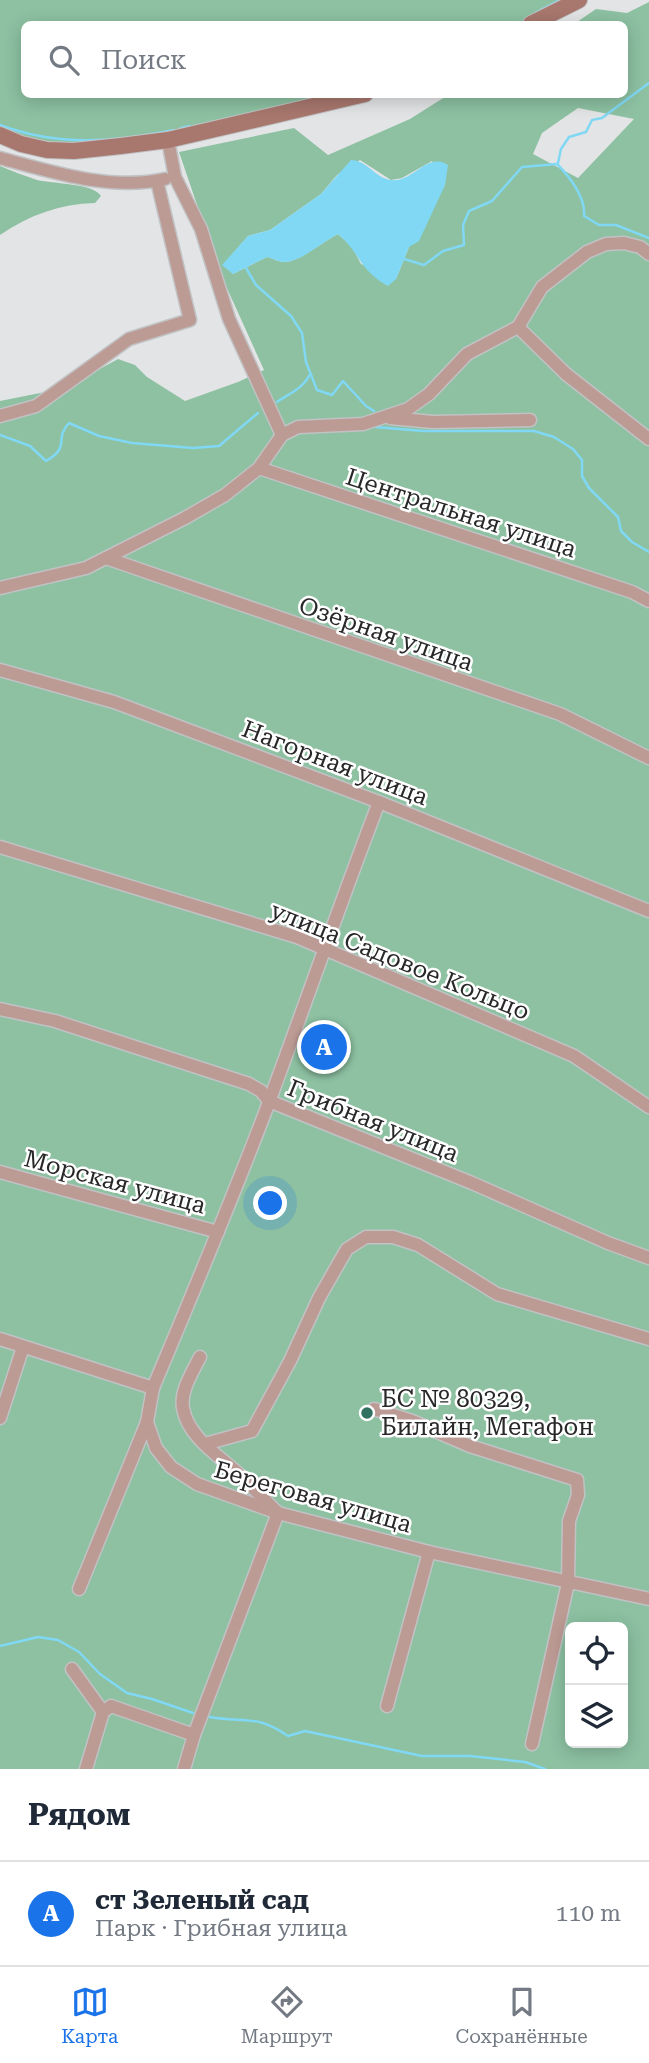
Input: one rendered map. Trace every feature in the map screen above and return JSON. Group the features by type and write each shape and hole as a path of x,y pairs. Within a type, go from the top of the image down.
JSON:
{"street":[{"path":"537,21 579,0"},
{"path":"0,135 21,144 47,150 74,151 168,140 348,98"},
{"path":"168,140 175,177 201,229 229,319 282,435"},
{"path":"0,158 84,180 143,183 175,177"},
{"path":"0,416 36,406 129,339 190,320 157,181"},
{"path":"0,588 86,568 225,495 259,468 282,435 298,427 363,424 408,409 429,394 467,354 518,327 542,287 587,253 606,244 624,243 640,247 649,254"},
{"path":"518,327 566,373 649,439"},
{"path":"386,417 433,422 530,420"},
{"name":"Центральная улица","path":"259,468 619,588 649,601"},
{"name":"Озёрная улица","path":"106,558 560,714 649,758"},
{"name":"Нагорная улица","path":"0,670 114,702 379,802 649,911"},
{"path":"79,1589 147,1422 153,1388 269,1101 323,948 379,802"},
{"name":"улица Садовое Кольцо","path":"0,847 284,933 323,948 574,1056 649,1107"},
{"name":"Грибная улица","path":"0,1009 55,1021 249,1084 261,1091 269,1101 649,1258"},
{"name":"Морская улица","path":"0,1172 218,1232"},
{"path":"205,1444 252,1431 290,1361 319,1298 347,1249 366,1237 393,1237 418,1245 497,1294 647,1334"},
{"path":"0,1339 153,1388"},
{"path":"0,1419 23,1347"},
{"path":"184,1769 194,1735 278,1514 243,1477 205,1444 188,1424 182,1407 184,1390 200,1357"},
{"path":"374,1409 412,1420 470,1446 577,1480 578,1495 569,1521 568,1583 532,1744"},
{"name":"Береговая улица","path":"147,1422 162,1458 182,1476 278,1514 429,1552 649,1600"},
{"path":"387,1706 429,1552"},
{"path":"72,1669 103,1712"},
{"path":"86,1769 103,1712 111,1706 194,1735"}],"green space":[{"path":"0,0 571,0 527,21 21,21 21,98 314,98 276,111 97,150 0,134"},
{"path":"649,2 649,1769 0,1769 0,401 65,388 118,359 135,365 147,377 185,401 264,370 221,275 179,152 294,128 328,155 410,119 443,98 628,98 628,21 578,21 596,9 627,13","holes":["578,108 634,119 578,178 533,154 542,133","360,160 391,180 402,178 432,161 445,185 409,247 396,279 361,264 352,247 338,234 289,261 281,262 267,257 233,274 223,265 248,236 270,230 321,194 337,175"]},
{"path":"0,166 37,180 90,189 101,196 95,203 57,208 34,216 0,235"}],"water":[{"path":"351,160 362,163 385,179 391,180 406,177 433,162 448,165 445,185 419,241 409,247 396,279 388,286 371,274 338,234 290,261 281,262 267,257 233,274 222,265 248,236 270,230 321,194"}],"waterway":[{"path":"535,13 560,0"},
{"path":"558,163 561,149 569,137 586,132 592,120 602,118 649,83"},
{"path":"0,125 43,137 86,140 174,130"},
{"path":"181,128 190,126"},
{"path":"404,259 424,265 443,251 464,245 463,225 469,211 492,201 522,167 557,164 580,195 584,216 599,225 616,225 649,238"},
{"path":"246,268 256,285 291,316 302,333 306,362 317,390 332,395 343,381 374,411"},
{"path":"277,402 299,388 310,375"},
{"path":"0,435 30,446 46,461 58,451 62,434 69,423 99,436 132,443 193,448 219,446 258,413"},
{"path":"375,427 423,431 534,431 554,437 573,449 582,460 582,476 589,488 618,517 621,531 632,542 649,552"},
{"path":"0,1646 38,1637 58,1640 79,1652 100,1674 127,1693 193,1713"},
{"path":"210,1717 259,1722 288,1736 305,1731 422,1756 470,1756 525,1762 545,1769"}],"place":[{"name":"ст Зеленый сад","path":"324,1047"},
{"name":"БС № 80329, Билайн, Мегафон","path":"367,1413"}]}
